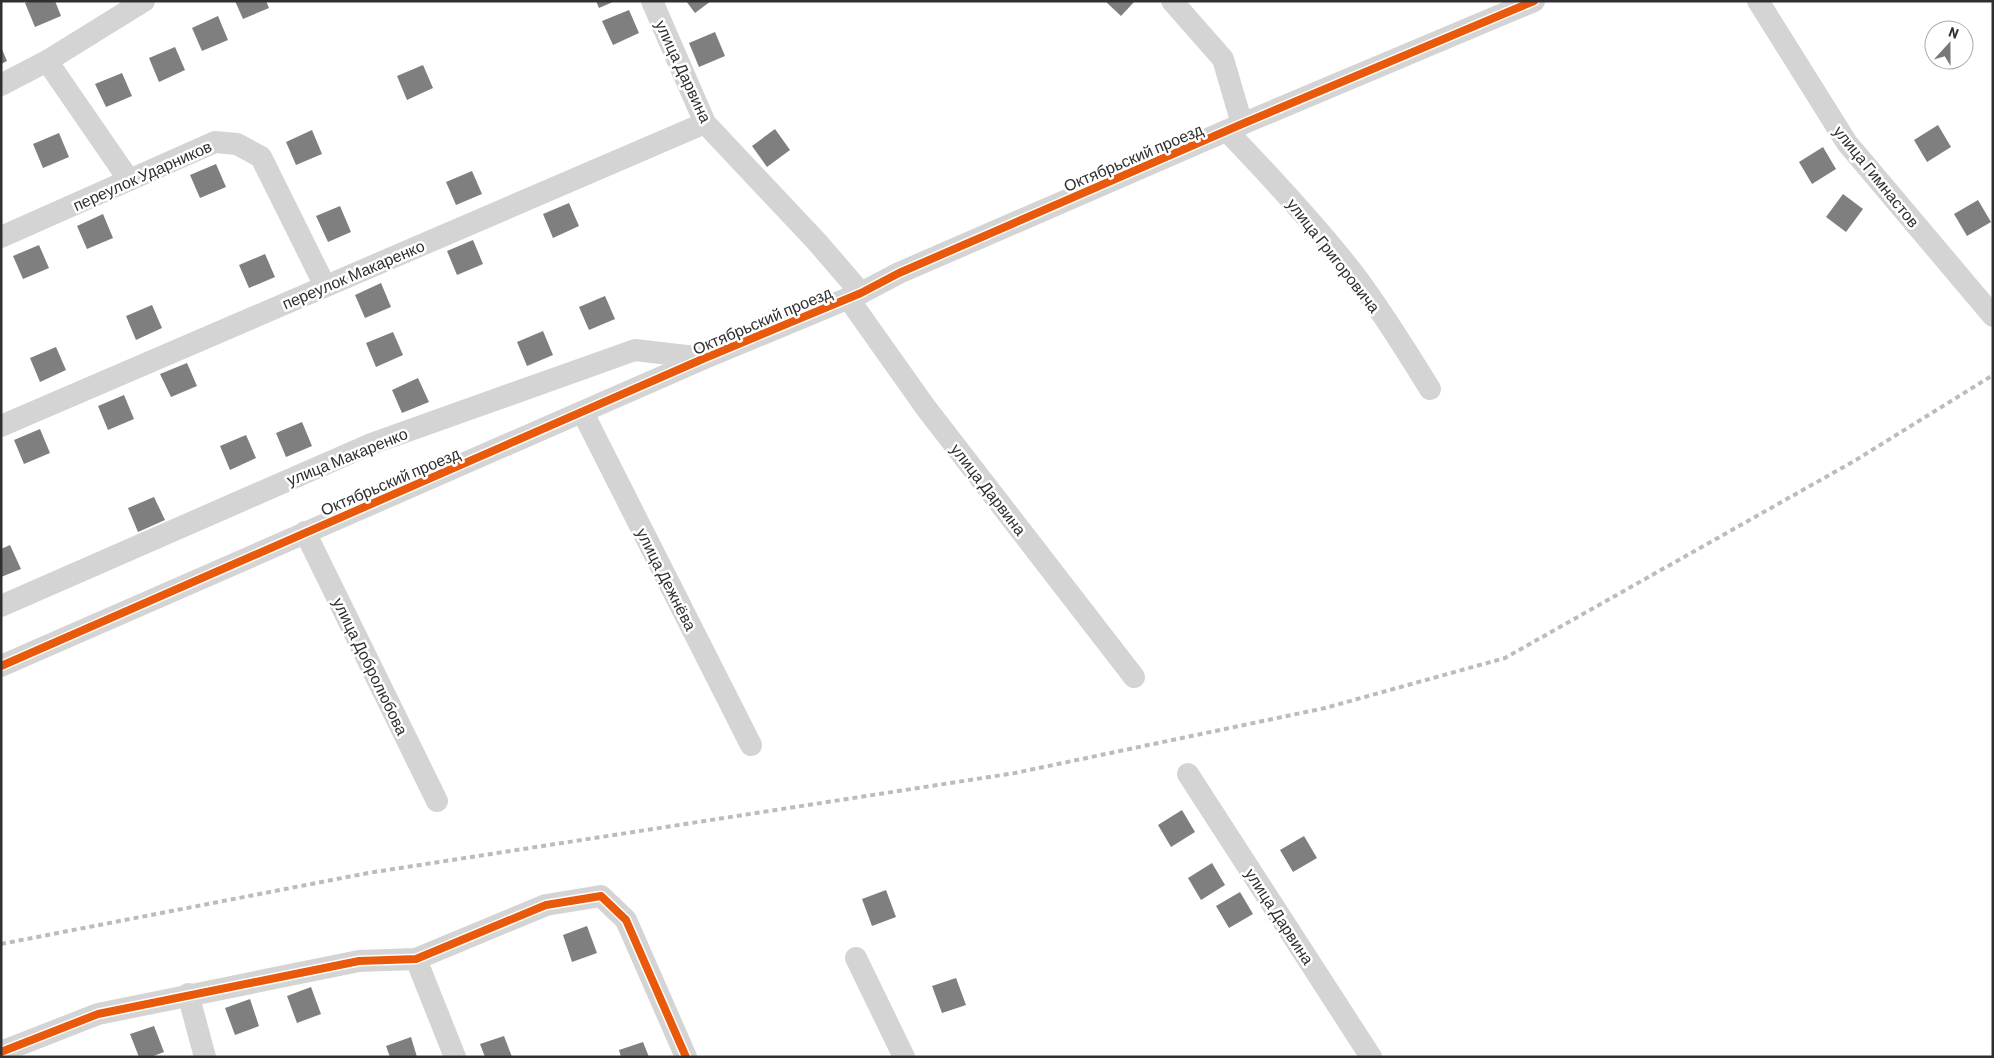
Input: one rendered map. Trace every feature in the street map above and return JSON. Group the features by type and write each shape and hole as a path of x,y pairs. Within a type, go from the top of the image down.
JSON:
{"street":[{"path":"1,85 47,61 144,1"},
{"name":"улица Дарвина","path":"652,1 705,123 817,242 855,296 926,408 1134,677"},
{"name":"улица Григоровича","path":"1172,1 1223,59 1235,128 1284,191 1354,275 1405,348 1430,389"},
{"name":"Октябрьский проезд","path":"1,666 705,358 855,296 899,273 1534,1"},
{"name":"улица Гимнастов","path":"1758,1 1847,142 1993,316"},
{"path":"47,61 129,180"},
{"name":"переулок Макаренко","path":"1,426 705,123"},
{"name":"переулок Ударников","path":"1,237 215,142 237,144 261,157 325,286"},
{"name":"улица Макаренко","path":"1,606 371,444 635,350 705,358"},
{"name":"улица Дежнёва","path":"583,413 751,746"},
{"name":"улица Добролюбова","path":"305,532 437,800"},
{"name":"улица Дарвина","path":"1188,774 1371,1057"},
{"path":"1,1052 98,1014 188,994 359,961 416,960 546,905 601,896 626,920 686,1057"},
{"path":"856,958 904,1057"},
{"path":"416,960 455,1057"},
{"path":"188,994 205,1057"}],"building":[{"path":"30,1 55,1 61,16 35,27 25,3"},
{"path":"235,1 266,1 269,8 243,19"},
{"path":"596,1 615,1 599,8"},
{"path":"686,1 711,1 695,13"},
{"path":"1105,1 1135,1 1121,16"},
{"path":"629,10 639,33 613,45 602,21"},
{"path":"218,16 228,40 202,51 192,28"},
{"path":"715,32 725,56 699,67 689,43"},
{"path":"1,47 7,61 1,64"},
{"path":"175,47 185,70 159,82 149,58"},
{"path":"423,65 433,88 407,100 397,76"},
{"path":"122,73 132,96 106,107 95,84"},
{"path":"1938,125 1951,147 1927,162 1914,140"},
{"path":"775,129 790,150 767,167 752,146"},
{"path":"312,130 322,154 296,165 286,142"},
{"path":"59,133 69,157 43,168 33,144"},
{"path":"1823,147 1836,169 1812,184 1799,162"},
{"path":"216,164 226,187 200,198 190,175"},
{"path":"472,171 482,194 456,205 446,182"},
{"path":"1843,194 1863,209 1846,232 1826,217"},
{"path":"1978,200 1991,222 1967,236 1954,214"},
{"path":"569,203 579,226 553,238 543,214"},
{"path":"340,206 351,232 328,242 316,216"},
{"path":"103,214 113,238 87,249 77,226"},
{"path":"473,240 483,264 457,275 447,251"},
{"path":"39,245 49,268 23,279 13,256"},
{"path":"265,254 275,277 249,288 239,265"},
{"path":"381,283 391,307 365,318 355,295"},
{"path":"605,296 615,319 589,330 579,307"},
{"path":"152,305 162,328 136,340 126,316"},
{"path":"543,331 553,355 527,366 517,342"},
{"path":"393,332 403,355 376,367 366,343"},
{"path":"56,347 66,370 40,382 30,358"},
{"path":"187,363 197,386 171,397 160,374"},
{"path":"418,378 429,402 402,413 392,390"},
{"path":"124,395 134,419 108,430 98,406"},
{"path":"302,422 312,446 286,457 276,433"},
{"path":"40,429 50,453 24,464 14,440"},
{"path":"246,435 256,458 230,470 220,446"},
{"path":"154,497 165,520 138,532 128,508"},
{"path":"10,545 21,569 1,577 1,549"},
{"path":"1182,810 1195,832 1171,847 1158,825"},
{"path":"1304,836 1317,858 1293,872 1280,850"},
{"path":"1212,863 1225,885 1201,900 1188,878"},
{"path":"886,890 896,917 872,926 862,899"},
{"path":"1240,892 1253,914 1229,928 1216,906"},
{"path":"587,926 597,953 572,962 563,935"},
{"path":"956,978 966,1005 942,1013 932,986"},
{"path":"311,987 321,1014 297,1023 287,996"},
{"path":"250,999 259,1026 235,1035 225,1008"},
{"path":"154,1026 164,1052 151,1057 139,1057 130,1034"},
{"path":"504,1036 512,1057 485,1057 480,1044"},
{"path":"411,1037 417,1057 390,1057 386,1046"},
{"path":"643,1042 649,1057 621,1057 619,1050"}],"railway":[{"path":"1,944 368,873 1015,773 1325,708 1505,658 1856,460 1993,375"}],"cycle path":[{"path":"1,666 705,358 861,293 899,273 1242,124 1534,1"},
{"path":"1,1052 98,1014 359,961 416,959 546,905 601,896 626,920 686,1057"}]}
